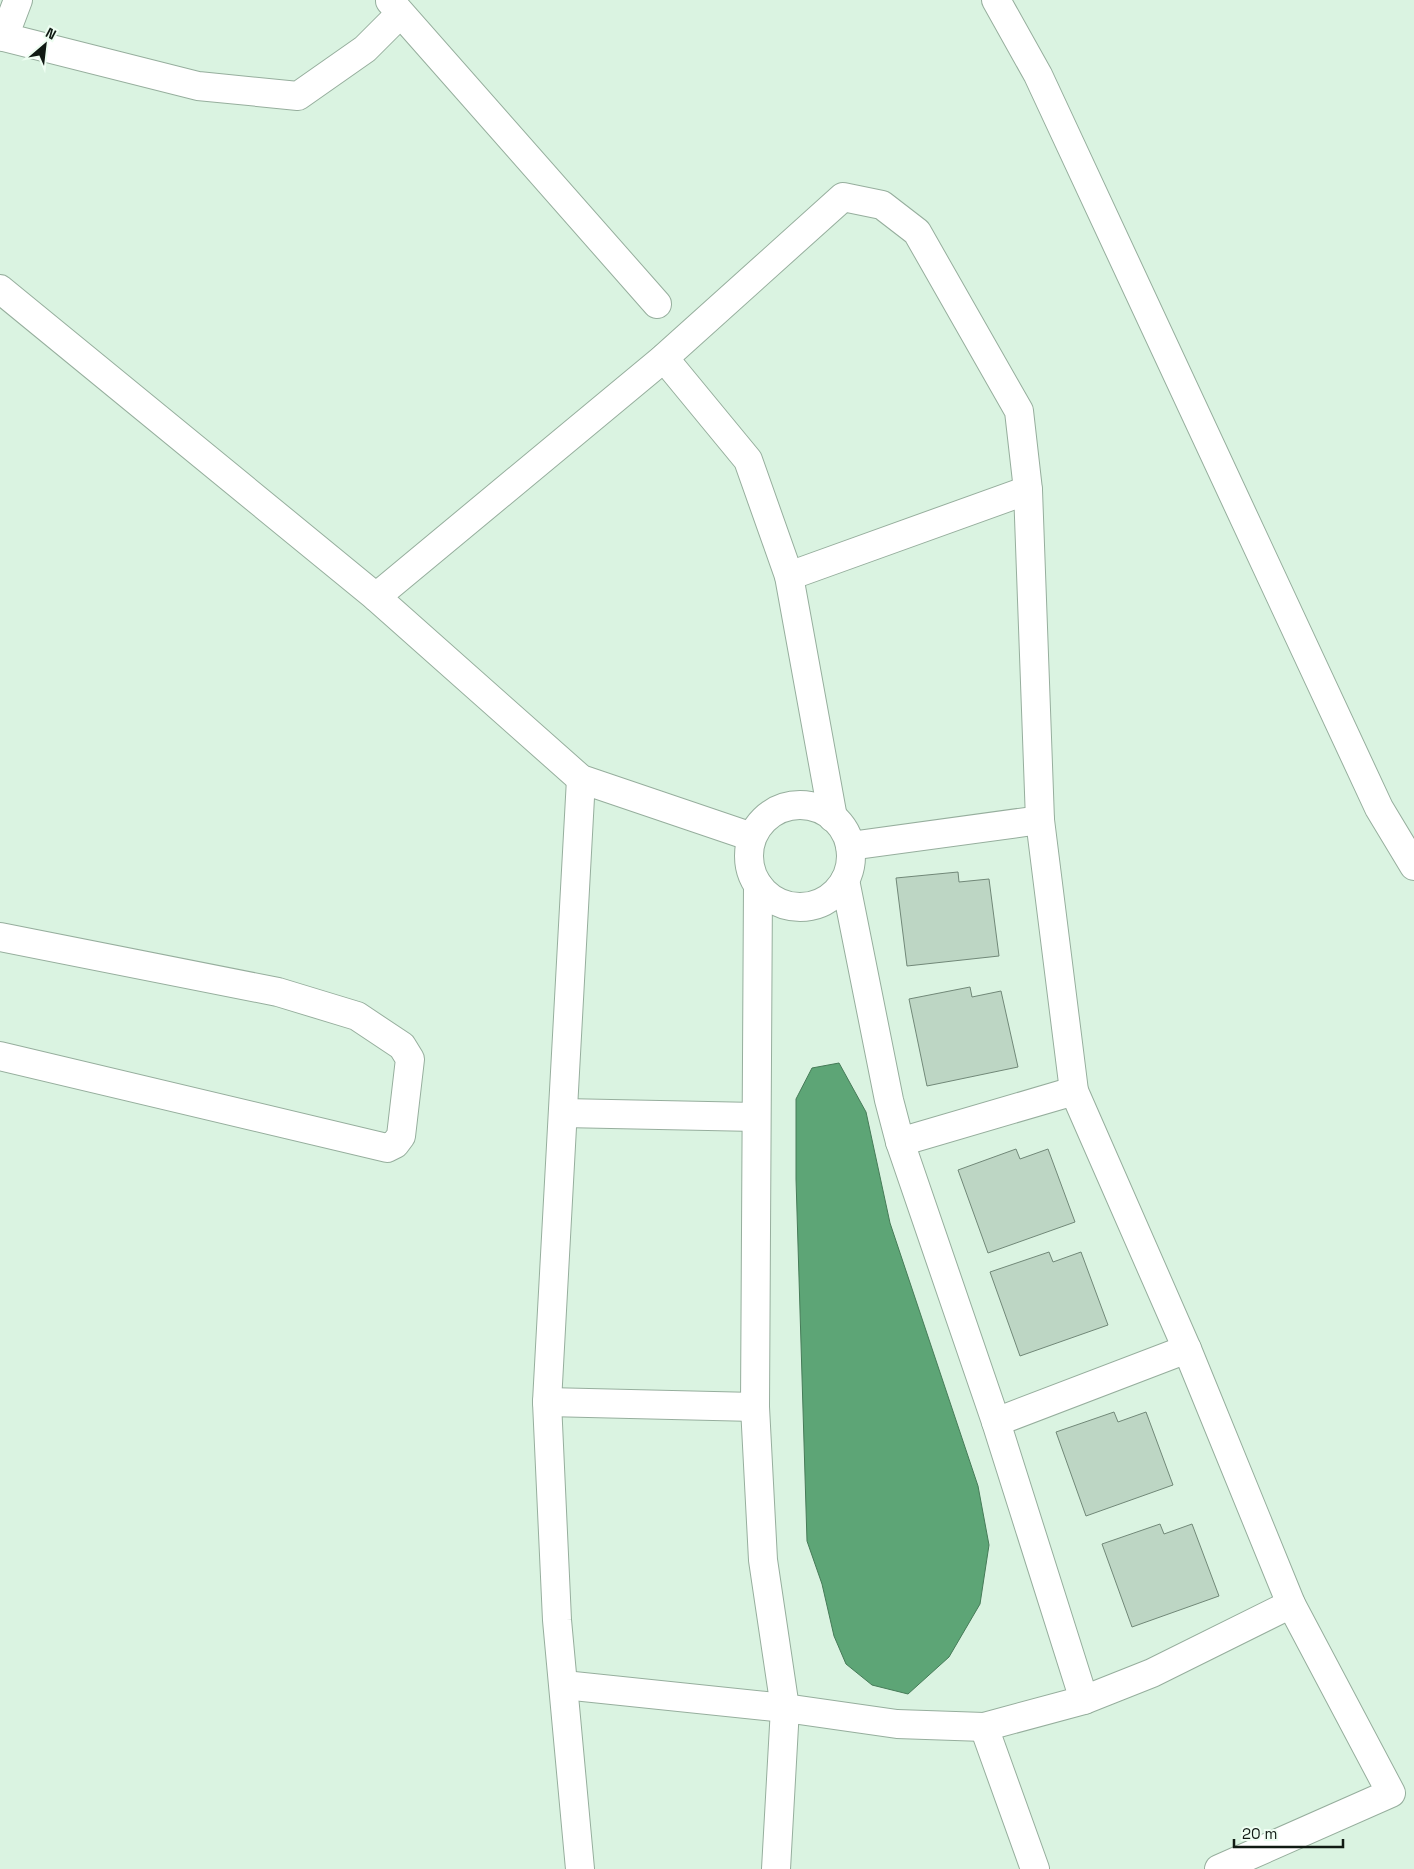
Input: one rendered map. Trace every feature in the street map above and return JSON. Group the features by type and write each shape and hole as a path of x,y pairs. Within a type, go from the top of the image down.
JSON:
{"street":[{"path":"18,0 2,37 198,86 298,96 365,49 395,7 658,304"},
{"path":"996,0 1038,75 1379,808 1414,866"},
{"path":"376,597 664,358 843,197 882,206 917,232 1019,411 1028,490 1040,820 1074,1091 1187,1349 1291,1604 1391,1793 1219,1869"},
{"path":"0,289 376,597 581,779 752,837"},
{"path":"664,358 748,460 789,576 833,818"},
{"path":"789,576 1028,490"},
{"path":"580,1869 564,1685 556,1620 547,1402 581,779"},
{"path":"804,805 819,810 833,818 844,830 850,846 850,863 845,880 834,894 820,903 803,907 786,905 770,898 758,885 750,869 749,853 752,837 760,824 773,813 788,807 804,805"},
{"path":"850,846 1040,820"},
{"path":"845,880 889,1100 900,1142 996,1422 1084,1700"},
{"path":"758,885 755,1407 763,1560 785,1708 776,1869"},
{"path":"0,937 278,992 357,1016 402,1046 410,1059 401,1136 395,1144 386,1148 0,1056"},
{"path":"900,1142 1074,1091"},
{"path":"563,1113 756,1117"},
{"path":"996,1422 1187,1349"},
{"path":"547,1402 755,1407"},
{"path":"564,1685 785,1708 897,1724 984,1727 1084,1700 1152,1673 1291,1604"},
{"path":"984,1727 1035,1869"}],"shaded area":[{"path":"839,1063 866,1112 890,1223 978,1486 989,1545 980,1604 949,1657 908,1694 872,1685 846,1664 834,1636 822,1584 807,1541 796,1179 796,1099 812,1068"}],"building":[{"path":"958,872 959,882 989,879 999,956 907,966 896,878"},
{"path":"970,987 972,997 1001,991 1018,1067 927,1086 909,999"},
{"path":"1016,1149 1020,1159 1048,1149 1075,1222 988,1253 958,1170"},
{"path":"1049,1252 1053,1262 1081,1252 1108,1325 1020,1356 990,1272"},
{"path":"1114,1412 1118,1422 1146,1412 1173,1485 1086,1516 1056,1432"},
{"path":"1160,1524 1164,1534 1192,1524 1219,1596 1132,1627 1102,1544"}]}
